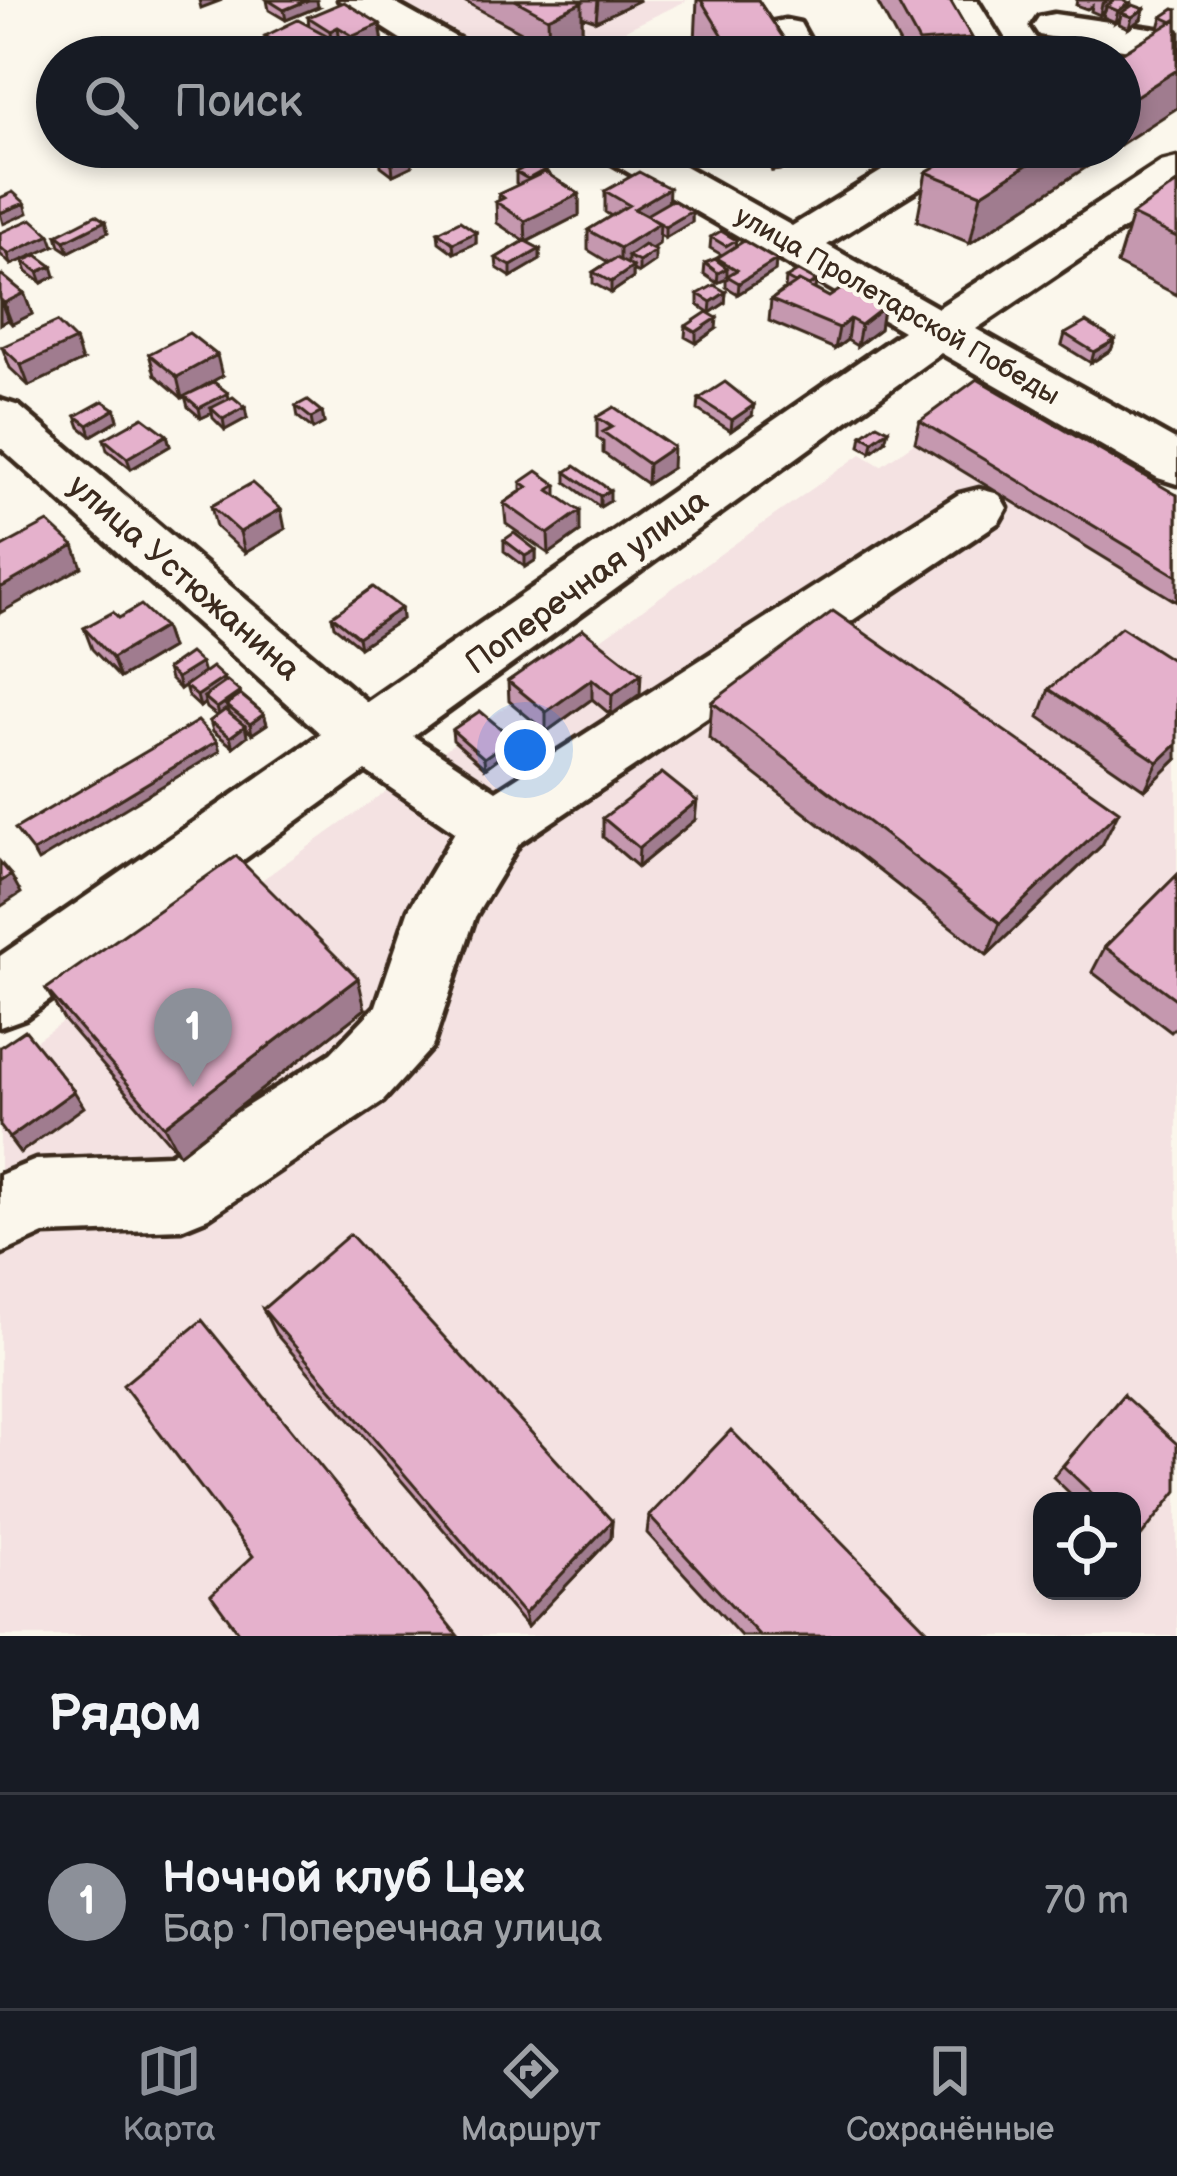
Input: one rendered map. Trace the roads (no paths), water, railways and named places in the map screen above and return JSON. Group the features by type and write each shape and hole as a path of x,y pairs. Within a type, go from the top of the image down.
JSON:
{"street":[{"path":"359,0 423,36"},
{"path":"957,0 978,36"},
{"path":"1054,26 1094,36"},
{"name":"улица Пролетарской Победы","path":"655,168 1177,465"},
{"path":"793,246 872,176 894,168"},
{"name":"Поперечная улица","path":"0,996 939,330 1177,172"},
{"name":"улица Устюжанина","path":"0,418 368,739 496,825"},
{"path":"0,1216 36,1197 181,1192 357,1077 406,1024 443,908 496,825 979,508"}],"place":[{"name":"Ночной клуб Цех","path":"193,1087"}]}
